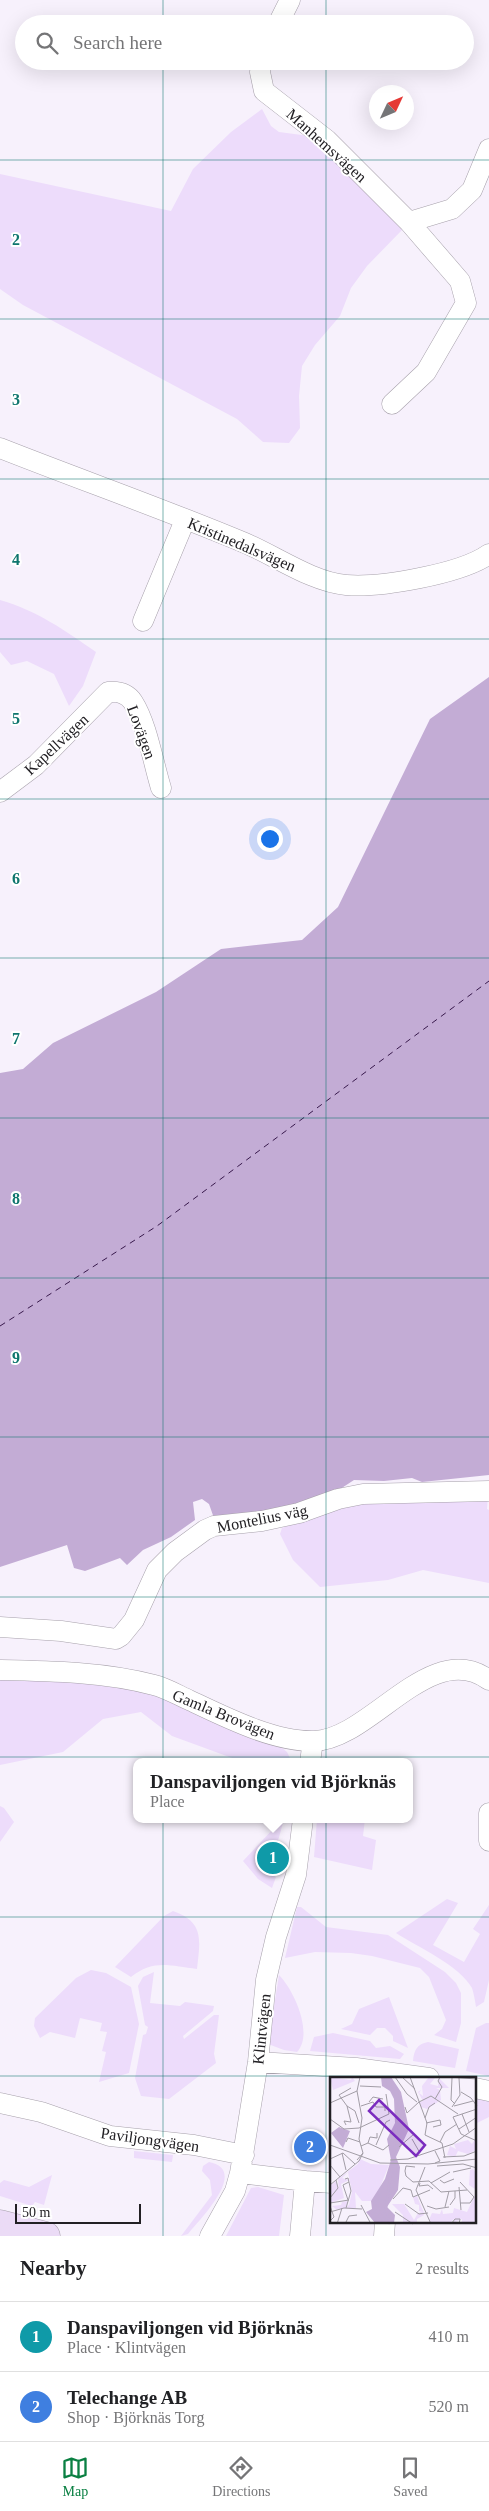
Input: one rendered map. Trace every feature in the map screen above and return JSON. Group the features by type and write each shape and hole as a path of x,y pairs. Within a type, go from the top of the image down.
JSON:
{"main road":[{"path":"0,2224 46,2236"}],"street":[{"path":"282,15 290,0"},
{"name":"Manhemsvägen","path":"260,70 264,91 326,140 409,222 460,281 466,302 426,372 392,404"},
{"path":"409,222 452,209 472,190 489,150"},
{"name":"Kristinedalsvägen","path":"0,448 248,544 322,580 346,585 399,581 443,572 482,559 489,554"},
{"path":"143,622 184,520"},
{"name":"Lovägen","path":"108,692 125,694 132,701 141,720 161,788"},
{"name":"Kapellvägen","path":"0,792 36,765 108,692"},
{"name":"Montelius väg","path":"0,1627 116,1639 121,1636 134,1620 157,1570 176,1552 214,1526 262,1521 299,1513 338,1499 371,1493 489,1491"},
{"name":"Gamla Brovägen","path":"0,1670 61,1672 155,1685 280,1737 313,1741 331,1738 348,1730 429,1676 455,1670 482,1675 489,1680"},
{"path":"311,1758 313,1741"},
{"path":"489,1813 489,1841"},
{"name":"Klintvägen","path":"210,2236 235,2191 242,2164 258,2062 266,1980 276,1937 296,1875 302,1823"},
{"path":"258,2062 356,2068 421,2077"},
{"path":"476,2088 489,2091"},
{"name":"Paviljongvägen","path":"0,2103 41,2112 110,2136 194,2145 242,2164 305,2181 330,2183"},
{"path":"300,2236 305,2181"}],"shaded area":[{"path":"262,109 271,126 279,132 309,136 336,158 402,230 367,266 351,288 340,316 315,345 302,366 299,396 300,428 289,443 263,442 237,419 23,305 0,289 0,174 171,211 193,169 231,132"},
{"path":"0,600 38,615 96,652 83,686 69,706 54,674 27,661 11,665 0,652"},
{"path":"489,677 489,1475 422,1482 412,1478 384,1481 354,1480 328,1497 215,1521 209,1504 202,1499 193,1502 195,1520 171,1537 143,1550 127,1565 120,1558 85,1571 74,1568 67,1545 0,1567 0,1073 23,1069 53,1043 156,992 221,949 302,940 338,907 430,719"},
{"path":"488,1495 489,1583 423,1570 388,1580 320,1587 293,1560 280,1534 282,1528 342,1505"},
{"path":"0,1679 55,1680 129,1689 165,1698 281,1747 290,1758 232,1758 172,1736 141,1712 103,1719 63,1752 0,1765"},
{"path":"0,1806 4,1808 14,1822 0,1842"},
{"path":"274,1823 283,1823 278,1841 269,1847 262,1865 267,1872 276,1877 272,1888 258,1879 243,1861 275,1827"},
{"path":"317,1823 365,1823 363,1836 376,1840 372,1870 314,1857"},
{"path":"447,1899 458,1903 433,1945 464,1962 480,1934 473,1929 489,1905 489,1980 484,2002 476,2007 472,1988 458,1972 438,1957 396,1933"},
{"path":"297,1907 301,1907 326,1927 388,1935 445,1972 456,1983 461,1993 461,2023 456,2042 434,2035 442,2029 446,2020 429,1977 420,1968 372,1956 351,1953 315,1952 285,1958"},
{"path":"173,1911 191,1921 198,1934 197,1969 162,1965 139,1971 131,1977 115,1967 164,1916"},
{"path":"91,1970 106,1973 131,1987 139,2024 129,2073 99,2082 106,2052 102,2051 107,2032 100,2031 102,2023 80,2018 75,2038 50,2032 40,2038 34,2026 35,2018 76,1978"},
{"path":"154,1972 150,2003 180,2006 185,2002 214,2006 213,2011 183,2036 184,2039 214,2015 219,2015 214,2054 216,2063 169,2099 141,2096 135,2078 143,2035 146,2034 148,2027 145,2025 138,1986 143,1977"},
{"path":"279,1975 296,2001 303,2024 302,2044 297,2052 284,2050 268,2044"},
{"path":"389,1997 408,2048 393,2041 393,2036 385,2028 377,2028 370,2035 341,2029 352,2024 359,2009"},
{"path":"489,2023 489,2076 466,2071 476,2028"},
{"path":"333,2033 370,2041 376,2048 390,2046 404,2054 400,2059 310,2051 314,2037"},
{"path":"428,2042 459,2049 455,2068 413,2061 417,2048 421,2044"},
{"path":"476,2096 489,2099 489,2117 476,2124"},
{"path":"134,2151 173,2155 172,2162 134,2158"},
{"path":"209,2162 220,2167 225,2175 223,2185 218,2196 202,2218 188,2234 181,2236 212,2195 210,2180 202,2171 203,2166"},
{"path":"52,2175 44,2205 35,2202 32,2206 0,2196 0,2183 4,2180 29,2187"},
{"path":"258,2187 284,2195 279,2236 226,2236 251,2188"}],"ferry route":[{"path":"0,1326 157,1226 489,981"}],"place":[{"name":"Danspaviljongen vid Björknäs","path":"273,1858"},
{"name":"Telechange AB","path":"310,2147"}]}
